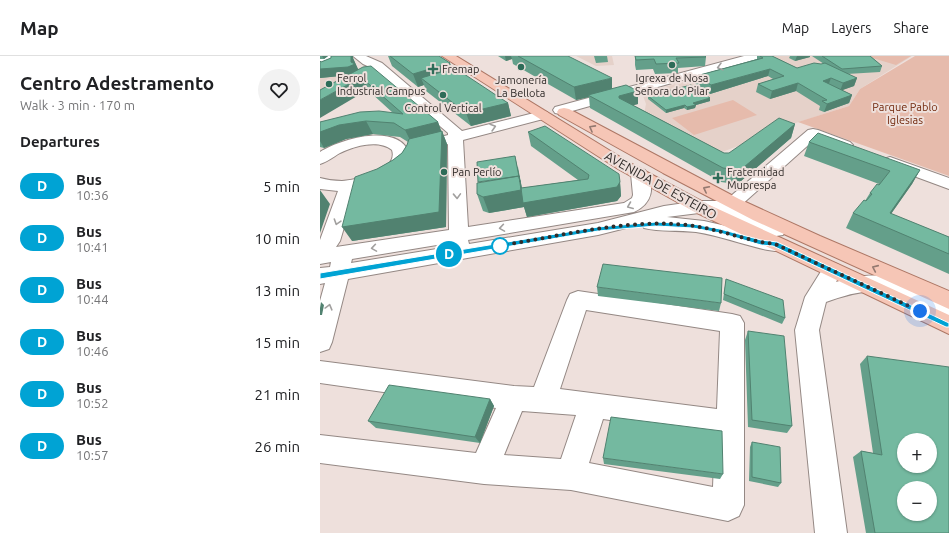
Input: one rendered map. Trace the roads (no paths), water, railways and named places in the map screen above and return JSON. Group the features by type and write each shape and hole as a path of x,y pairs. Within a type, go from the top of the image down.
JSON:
{"main road":[{"name":"AVENIDA DE ESTEIRO","path":"448,56 542,116 639,174 699,207 949,325"},
{"name":"AVENIDA DE ESTEIRO","path":"471,56 560,110 641,155 733,203 949,300"}],"street":[{"path":"320,63 334,56"},
{"path":"560,110 757,56"},
{"path":"361,58 364,69 374,68 384,72 455,132 459,244"},
{"path":"615,82 630,91"},
{"path":"322,156 351,144 378,140 389,142 397,146 415,148 542,116"},
{"path":"733,203 813,133 949,184"},
{"path":"320,183 334,187 363,184 389,172 397,165 401,158 415,148"},
{"path":"586,226 634,206 642,197 643,191 639,174"},
{"path":"334,267 320,255 330,241 348,186"},
{"path":"334,267 459,244 586,226 699,207 721,206 784,233 803,240 817,242"},
{"path":"586,226 656,224 693,226 775,244"},
{"path":"320,342 334,267"},
{"path":"831,533 807,330 816,297 832,270"},
{"path":"816,297 844,287 874,283 888,284 949,310"},
{"path":"320,449 484,469 571,475 728,506 732,323 578,300 543,399"},
{"path":"320,372 514,398 543,399 593,405 730,424"},
{"path":"484,469 514,398"},
{"path":"571,475 593,405"}],"place":[{"name":"Igrexa de Nosa Señora do Pilar","path":"672,65"},
{"name":"Jamonería La Bellota","path":"521,67"},
{"name":"Fremap","path":"433,69"},
{"name":"Ferrol Industrial Campus","path":"329,84"},
{"name":"Control Vertical","path":"443,95"},
{"name":"Pan Perlío","path":"444,172"},
{"name":"Fraternidad Muprespa","path":"718,178"}],"park label":[{"name":"Parque Pablo Iglesias","path":"905,113"}]}
